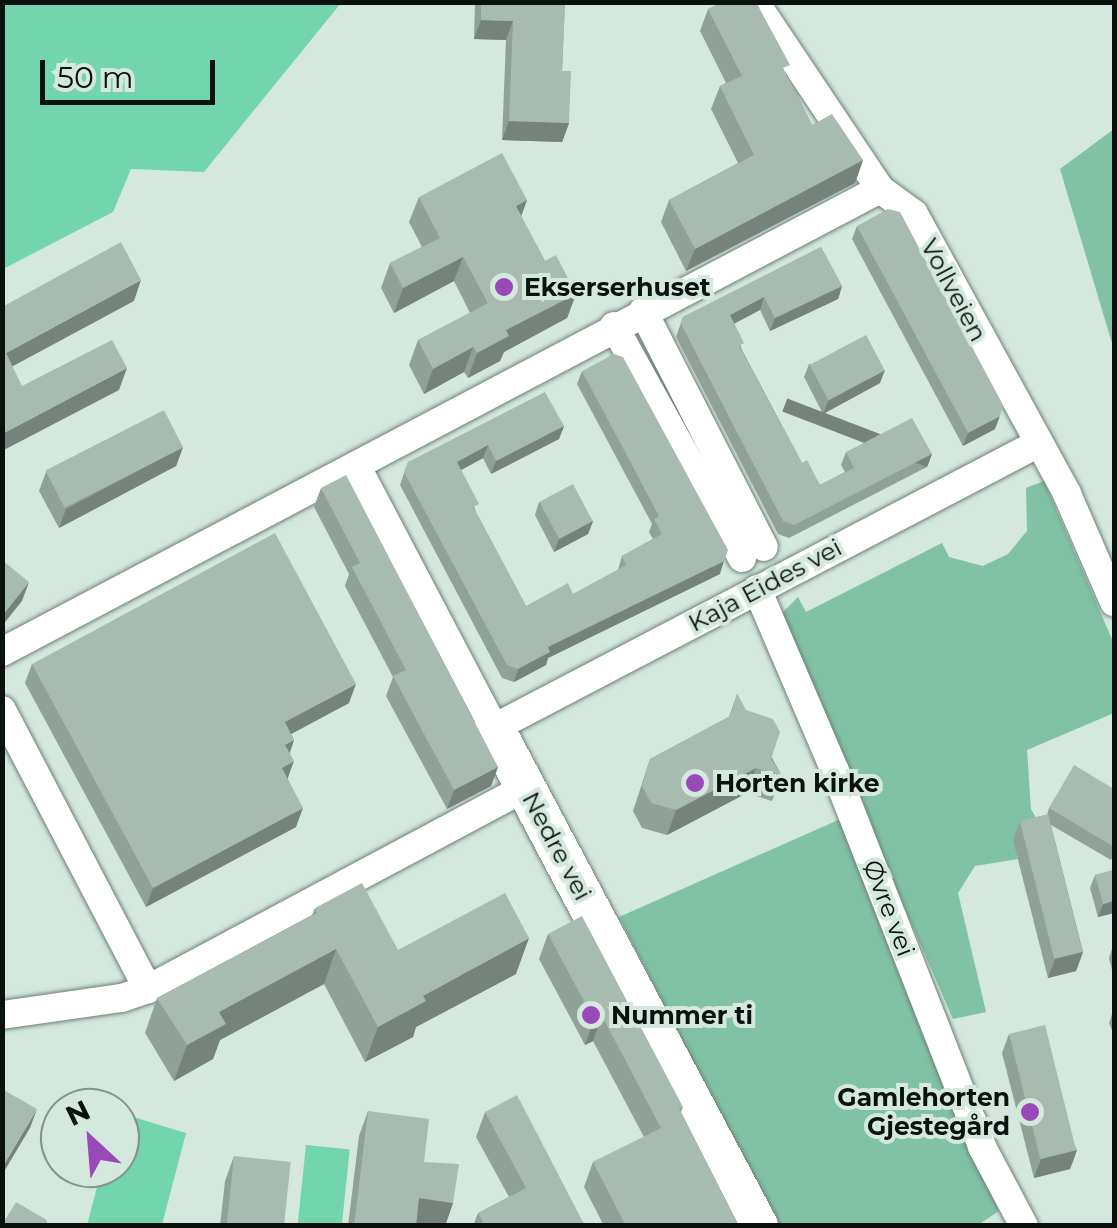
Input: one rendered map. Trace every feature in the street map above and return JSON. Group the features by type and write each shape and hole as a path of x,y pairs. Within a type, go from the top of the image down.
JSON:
{"main road":[{"name":"Nedre vei","path":"494,728 758,1226"}],"street":[{"name":"Vollveien","path":"755,2 880,188 914,214 1067,494 1114,602"},
{"path":"2,652 880,188"},
{"path":"614,326 753,552 643,312"},
{"name":"Kaja Eides vei","path":"494,728 1037,444"},
{"name":"Nedre vei","path":"357,467 494,728"},
{"name":"Øvre vei","path":"757,589 842,788 982,1147 1024,1226"},
{"path":"2,710 148,989"},
{"path":"2,1016 122,998 148,989 526,788"}],"shaded area":[{"path":"3,2 341,3 204,172 131,169 113,212 3,269"},
{"path":"1114,129 1114,350 1060,169"},
{"path":"1044,481 1114,644 1114,713 1027,750 1031,809 1039,823 1014,840 1018,859 975,866 958,893 986,1012 953,1019 778,617 798,597 806,612 942,543 949,557 983,566 1008,554 1027,531 1026,488"},
{"path":"845,817 969,1150 999,1211 978,1225 776,1225 619,917"},
{"path":"140,1119 186,1133 162,1225 87,1225 97,1188 140,1188"},
{"path":"306,1145 350,1150 342,1226 298,1226"}],"building":[{"path":"481,2 565,2 562,71 571,71 569,123 509,121 513,21 481,20"},
{"path":"721,2 756,2 790,65 783,68 812,125 832,114 863,160 695,249 669,200 754,155 720,86 742,76 708,9"},
{"name":"Ekserserhuset","path":"502,153 527,200 516,206 545,261 556,255 576,294 506,330 509,336 477,353 473,347 433,369 418,340 488,303 463,257 403,288 390,263 440,238 419,197"},
{"path":"888,209 900,212 1003,405 1000,416 968,433 857,226"},
{"path":"121,242 141,280 6,353 22,386 112,340 127,368 2,434 2,307"},
{"path":"821,247 842,286 775,318 764,297 730,315 744,343 739,346 802,463 807,460 820,485 854,468 846,452 912,418 932,454 794,525 783,521 681,324 683,317"},
{"path":"866,335 885,370 828,400 809,365"},
{"path":"614,354 623,357 728,550 724,561 548,647 550,652 518,669 507,665 404,472 408,462 545,392 564,426 496,461 488,445 457,462 479,504 473,507 526,606 568,583 573,594 626,565 622,556 662,534 654,519 659,516 582,371"},
{"path":"164,410 183,447 65,508 45,470"},
{"path":"346,475 498,767 454,790 393,676 406,670 352,567 360,563 321,488"},
{"path":"573,484 593,521 559,539 539,502"},
{"path":"275,533 356,684 285,722 294,740 285,745 294,761 282,768 303,808 153,888 32,664"},
{"path":"2,560 29,582 5,612 2,610"},
{"path":"737,694 746,710 773,719 780,732 771,759 782,776 756,768 676,810 651,803 642,786 650,759 730,716"},
{"path":"1074,765 1114,789 1114,847 1049,808"},
{"path":"1048,814 1082,952 1054,959 1020,821"},
{"path":"1114,870 1114,901 1103,904 1095,875"},
{"path":"362,883 398,950 505,893 529,938 423,996 426,1001 378,1027 336,949 219,1012 226,1024 187,1045 157,998 317,913 315,908"},
{"path":"582,916 683,1107 679,1109 739,1226 626,1226 593,1162 661,1128 602,1016 594,1020 548,934"},
{"path":"1045,1025 1076,1150 1040,1159 1009,1034"},
{"path":"2,1089 37,1109 2,1168"},
{"path":"517,1095 585,1226 485,1226 478,1213 526,1188 485,1112"},
{"path":"368,1111 429,1119 424,1162 459,1164 453,1203 419,1198 416,1226 354,1226"},
{"path":"234,1156 291,1162 284,1226 227,1226"},
{"path":"16,1202 47,1220 46,1226 2,1226 2,1218 5,1220"}],"place":[{"name":"Ekserserhuset","path":"504,287"},
{"name":"Horten kirke","path":"695,783"},
{"name":"Nummer ti","path":"591,1015"},
{"name":"Gamlehorten Gjestegård","path":"1030,1112"}]}
